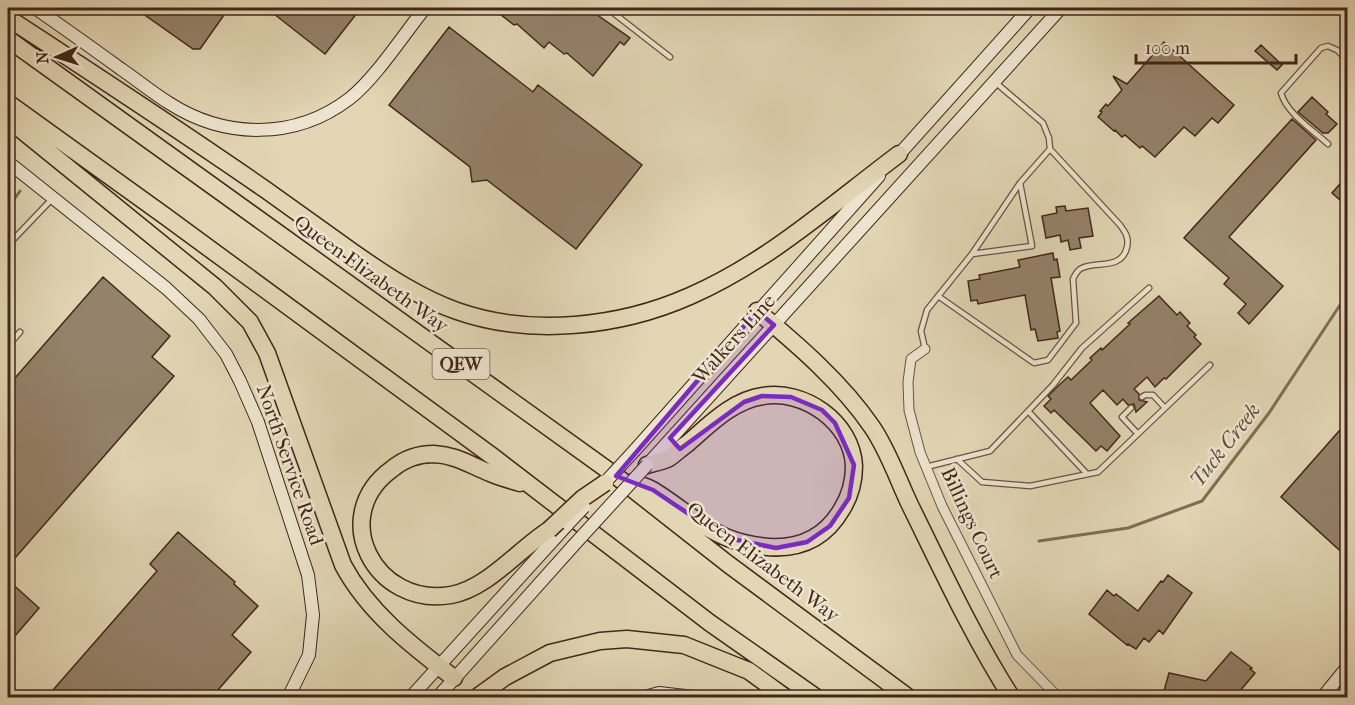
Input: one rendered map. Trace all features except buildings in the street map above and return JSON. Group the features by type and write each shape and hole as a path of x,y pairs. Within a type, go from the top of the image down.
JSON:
{"highway":[{"path":"8,18 185,134 398,283 458,312 489,320 530,325 577,326 638,315 689,297 768,255 899,154"},
{"name":"Queen Elizabeth Way","path":"8,39 909,698"},
{"name":"QEW","path":"8,103 472,442 710,623 817,698"},
{"path":"8,119 215,287 250,322 272,364 343,565 354,585 377,613 454,678"},
{"path":"757,311 784,332 851,400 874,430 950,584 1012,698"},
{"path":"648,465 670,458 727,411 762,396 778,395 808,402 822,410 845,437 854,465 849,498 830,526 820,536 807,542 776,548 741,543 723,537 707,529 653,490 611,479 583,498 549,530 493,574 453,595 433,596 398,587 381,573 369,558 361,530 361,516 367,496 380,478 401,462 417,455 433,454 461,460 524,484 710,623"},
{"path":"476,698 505,677 550,653 600,641 627,639 684,645 749,671 786,698"}],"main road":[{"path":"35,8 170,104 217,126 254,131 275,130 314,120 349,99 364,85 424,8"},
{"name":"Walkers Line","path":"410,698 611,479 757,311 1030,8"},
{"name":"Walkers Line","path":"437,698 1061,8"},
{"name":"North Service Road","path":"8,162 166,288 199,319 226,354 258,422 308,574 313,615 309,655 288,698"},
{"path":"1322,698 1347,666"},
{"path":"641,698 658,693 703,698"}],"street":[{"name":"Billings Court","path":"925,349 911,359 908,382 909,410 926,467 942,506 1017,655 1059,698"}],"lane":[{"path":"607,8 670,57"},
{"path":"1328,144 1289,108 1283,101 1281,93 1321,48 1328,46 1342,54"},
{"path":"938,296 1034,363 1048,360 1076,323 1073,279 1076,273 1082,267 1115,262 1125,255 1128,245 1128,236 1120,225 1050,148 1043,123 995,82"},
{"path":"925,349 921,331 927,310 972,254 1020,183 1050,148"},
{"path":"972,254 1032,246 1020,183"},
{"path":"8,245 53,197"},
{"path":"926,467 990,451 1053,385 1082,348 1149,288"},
{"path":"8,346 20,332"},
{"path":"957,459 982,482 1030,486 1098,472 1210,365"},
{"path":"1142,397 1153,395 1165,408"},
{"path":"1131,408 1122,417 1138,434"},
{"path":"1028,411 1087,474"}],"highlighted area":[{"path":"757,311 774,325 670,438 680,449 744,402 762,396 791,397 822,410 835,423 854,465 849,498 830,526 807,542 776,548 723,537 653,490 616,476"}],"waterway":[{"path":"8,208 20,191"},
{"name":"Tuck Creek","path":"1039,541 1128,528 1202,501 1269,413 1340,305 1348,299"}]}
